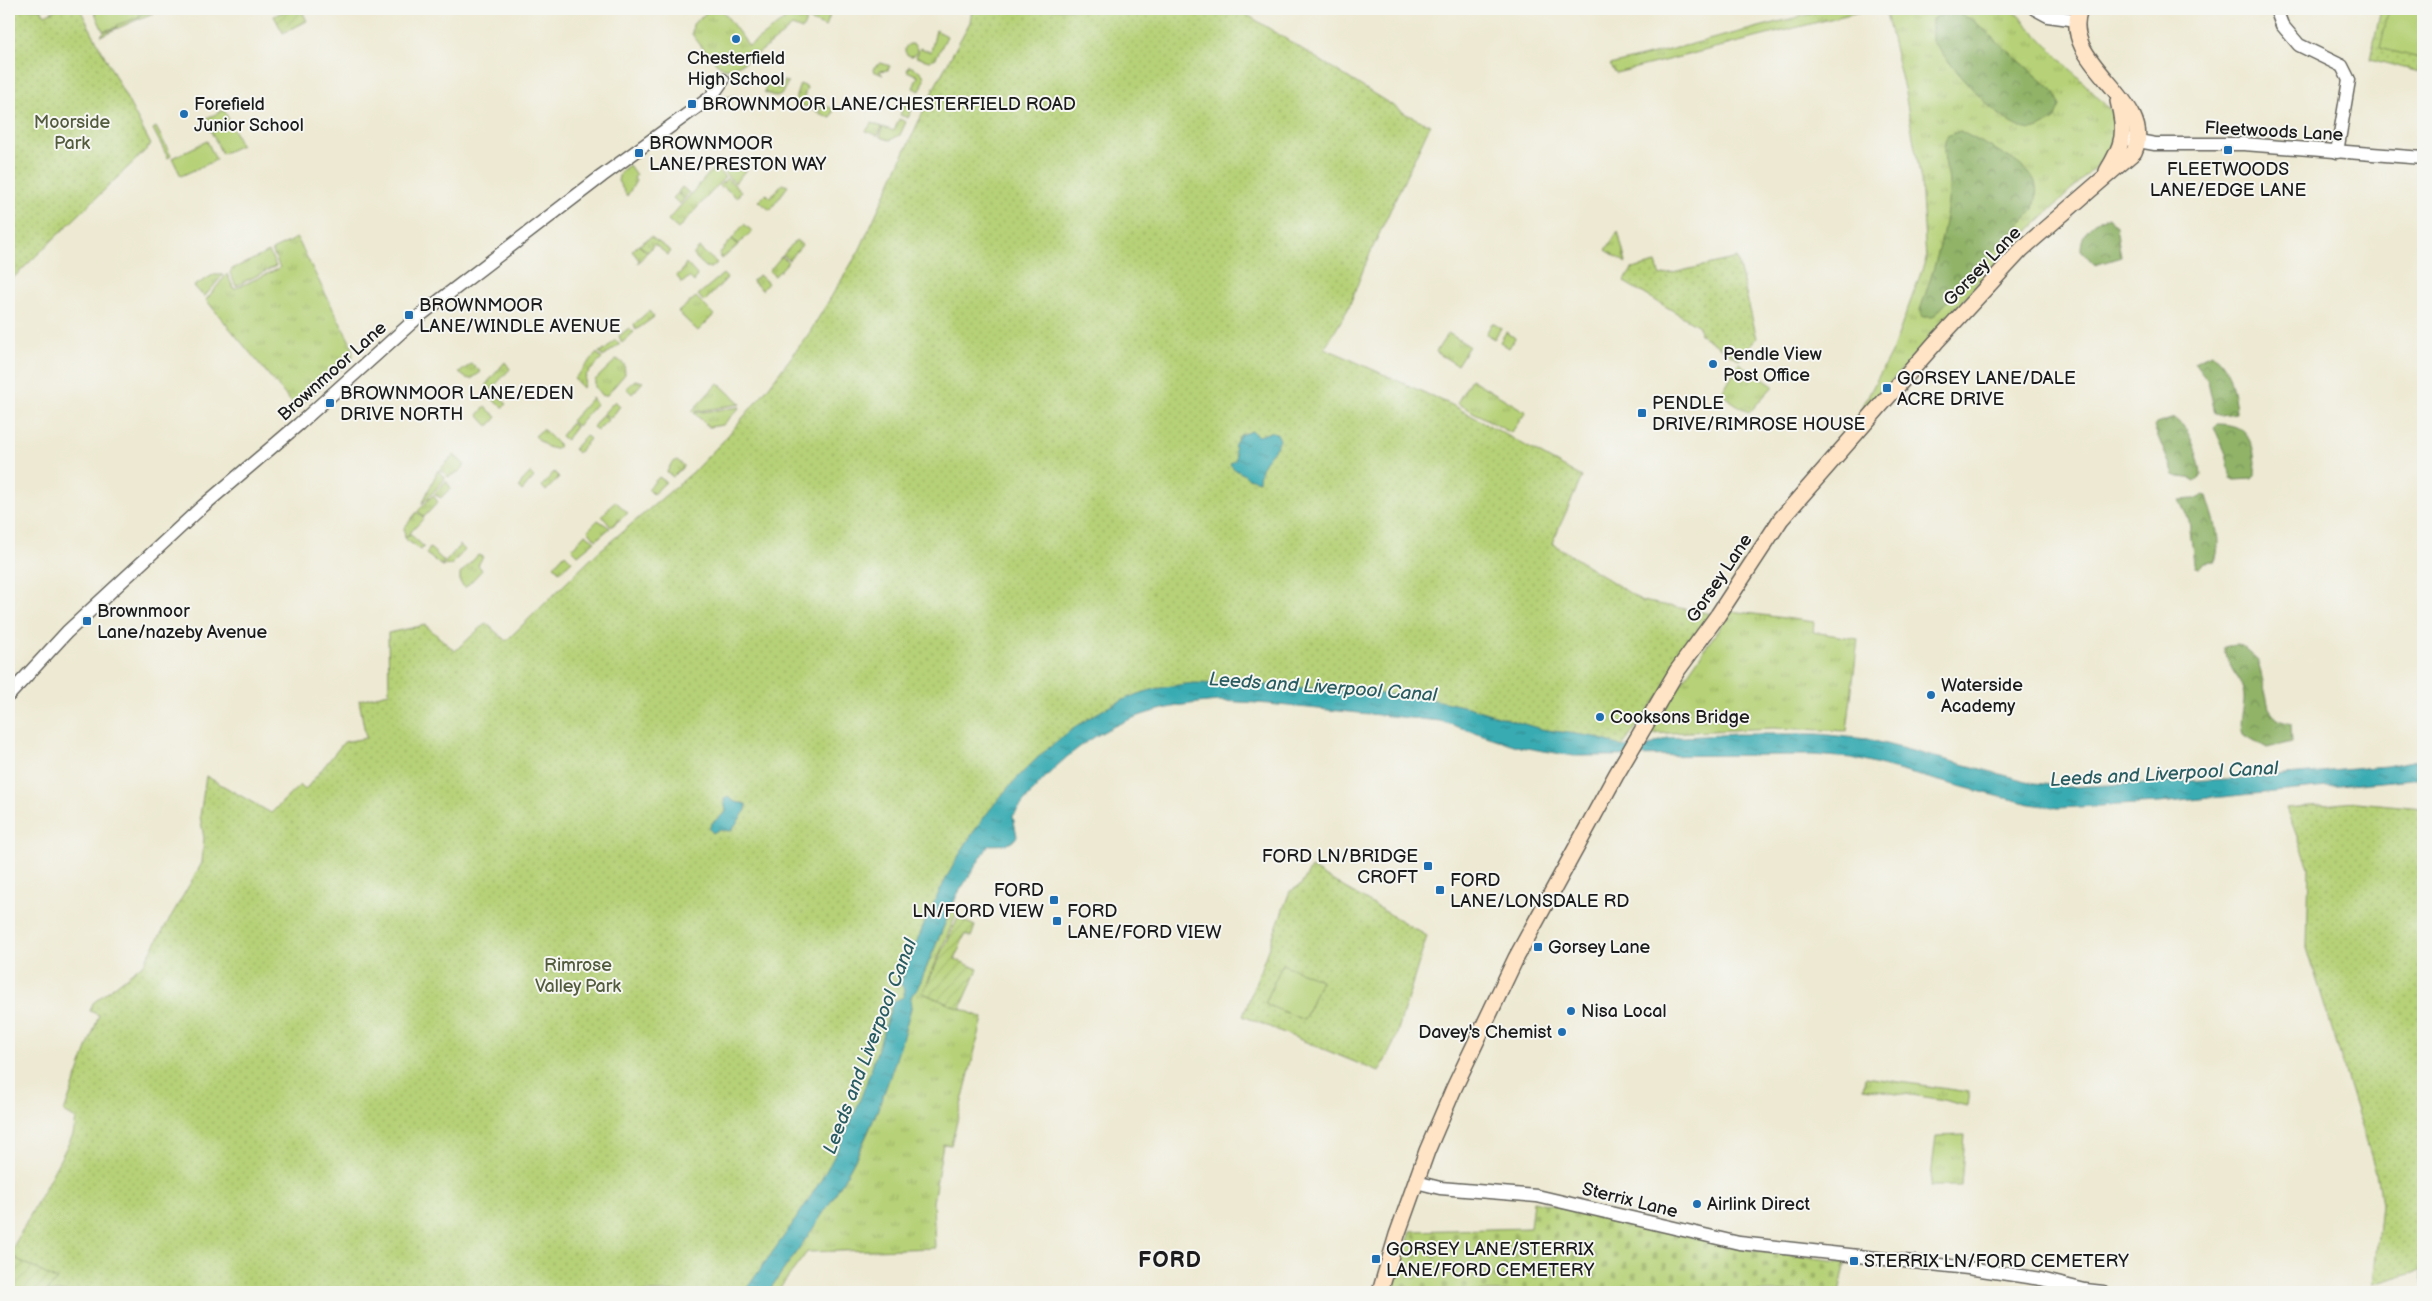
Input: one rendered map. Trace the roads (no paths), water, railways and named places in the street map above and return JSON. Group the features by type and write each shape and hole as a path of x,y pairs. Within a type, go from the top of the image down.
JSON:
{"main road":[{"path":"2079,14 2078,30 2084,49 2132,114 2130,140"},
{"name":"Gorsey Lane","path":"1380,1292 1397,1235 1416,1182 1454,1088 1518,952 1667,687 1718,615 1781,519 1994,278 2022,250 2102,178 2134,152 2130,140"}],"street":[{"path":"2035,9 2048,16 2079,14"},
{"path":"2276,9 2282,24 2299,45 2342,66 2349,80 2337,152"},
{"name":"Brownmoor Lane","path":"9,695 74,625 203,506 289,433 404,329 438,300 594,182 711,97 723,80"},
{"name":"Fleetwoods Lane","path":"2130,140 2244,144 2423,158"},
{"name":"Sterrix Lane","path":"1416,1182 1440,1188 1537,1196 1739,1243 1968,1268 2041,1279 2084,1290 2103,1292"}],"water":[{"path":"1252,431 1258,436 1271,432 1278,435 1280,440 1264,463 1259,481 1248,478 1230,464 1236,459 1234,446 1240,435"},
{"path":"1195,683 1271,685 1421,697 1468,707 1541,729 1596,737 1623,747 1646,747 1667,738 1737,734 1818,734 1867,739 2034,783 2069,787 2265,777 2386,766 2423,759 2423,778 2158,803 2058,808 2030,804 1852,758 1813,755 1574,756 1520,747 1440,721 1220,701 1155,711 1128,720 1078,748 1034,790 1013,816 1017,836 1015,840 1005,844 989,845 957,895 917,990 912,996 911,1008 891,1075 854,1161 816,1224 768,1292 744,1292 782,1239 830,1165 863,1093 893,1002 903,997 905,990 900,983 925,922 955,862 988,811 1032,764 1081,723 1108,707 1135,695 1165,687"},
{"path":"727,796 735,802 746,804 746,810 731,831 718,830 713,833 709,829 712,823 726,812 724,799"}],"place":[{"name":"Chesterfield High School","path":"736,39"},
{"name":"BROWNMOOR LANE/CHESTERFIELD ROAD","path":"692,104"},
{"name":"Forefield Junior School","path":"184,114"},
{"name":"FLEETWOODS LANE/EDGE LANE","path":"2228,150"},
{"name":"BROWNMOOR LANE/PRESTON WAY","path":"639,153"},
{"name":"BROWNMOOR LANE/WINDLE AVENUE","path":"409,315"},
{"name":"Pendle View Post Office","path":"1713,364"},
{"name":"GORSEY LANE/DALE ACRE DRIVE","path":"1887,388"},
{"name":"BROWNMOOR LANE/EDEN DRIVE NORTH","path":"330,403"},
{"name":"PENDLE DRIVE/RIMROSE HOUSE","path":"1642,413"},
{"name":"Brownmoor Lane/nazeby Avenue","path":"87,621"},
{"name":"Waterside Academy","path":"1931,695"},
{"name":"Cooksons Bridge","path":"1600,717"},
{"name":"FORD LN/BRIDGE CROFT","path":"1428,866"},
{"name":"FORD LANE/LONSDALE RD","path":"1440,890"},
{"name":"FORD LN/FORD VIEW","path":"1054,900"},
{"name":"FORD LANE/FORD VIEW","path":"1057,921"},
{"name":"Gorsey Lane","path":"1538,947"},
{"name":"Nisa Local","path":"1571,1011"},
{"name":"Davey's Chemist","path":"1562,1032"},
{"name":"Airlink Direct","path":"1697,1204"},
{"name":"GORSEY LANE/STERRIX LANE/FORD CEMETERY","path":"1376,1259"},
{"name":"STERRIX LN/FORD CEMETERY","path":"1854,1261"}],"district":[{"name":"FORD","path":"1170,1259"}],"park label":[{"name":"Moorside Park","path":"72,132"},
{"name":"Rimrose Valley Park","path":"578,975"}],"water label":[{"name":"Leeds and Liverpool Canal","path":"1323,686"},
{"name":"Leeds and Liverpool Canal","path":"2164,773"},
{"name":"Leeds and Liverpool Canal","path":"869,1046"}]}
